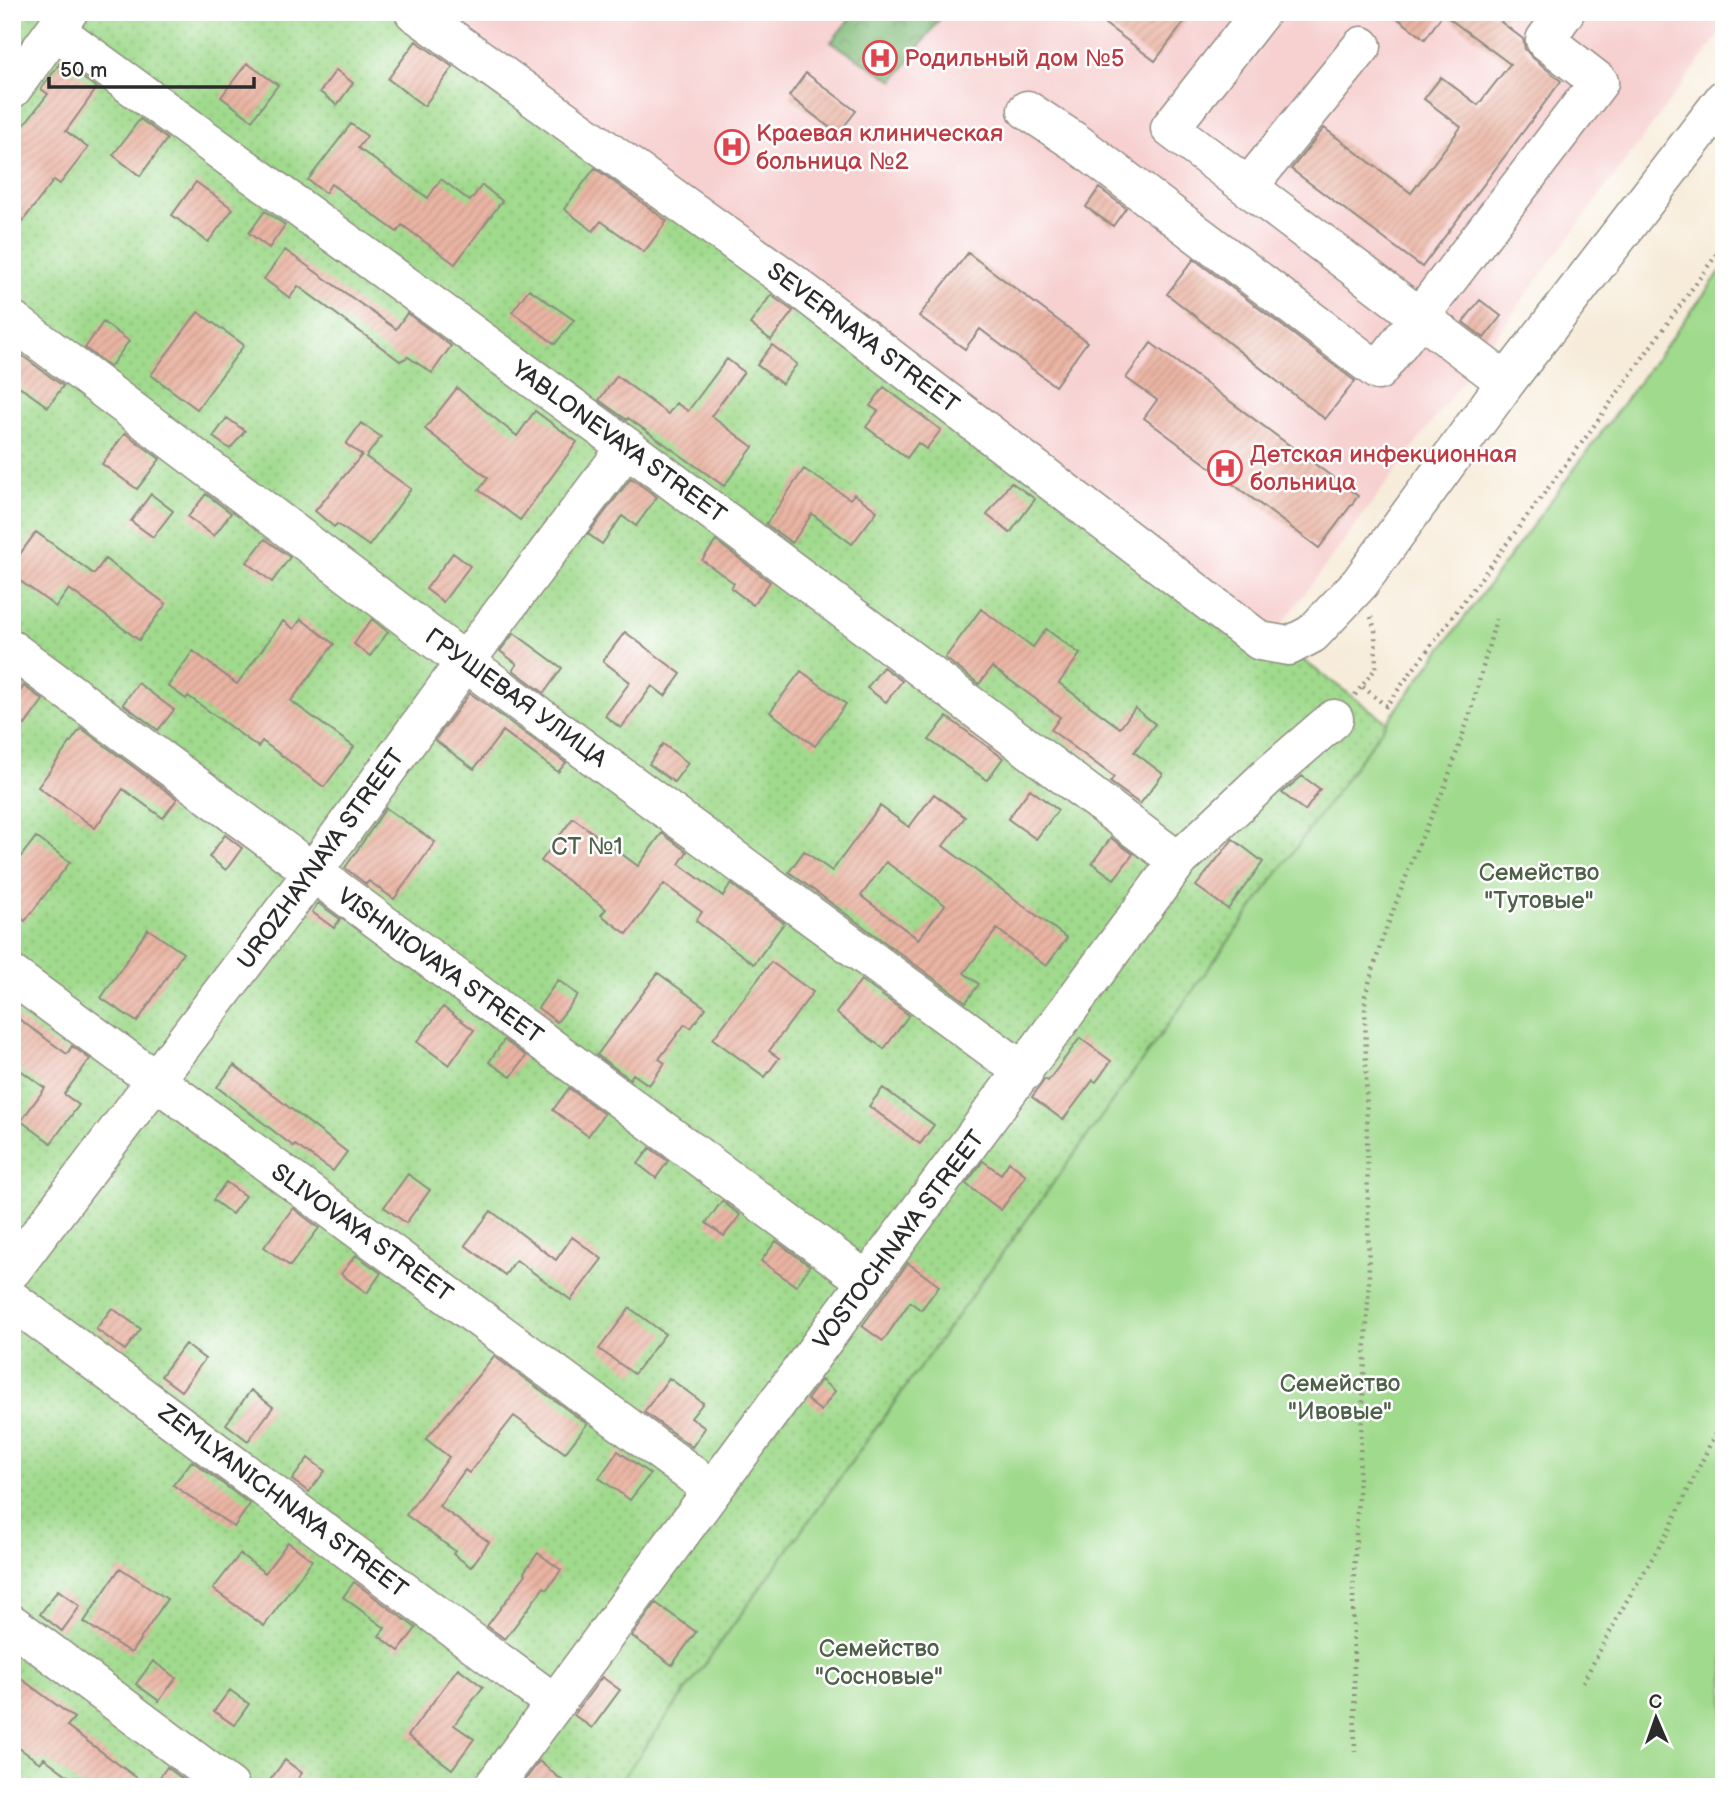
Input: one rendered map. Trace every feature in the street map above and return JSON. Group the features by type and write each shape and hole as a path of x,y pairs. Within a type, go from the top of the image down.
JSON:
{"street":[{"name":"SEVERNAYA STREET","path":"414,12 791,282 1261,641 1289,646 1312,634 1360,583"},
{"path":"1261,12 1170,128 1506,382"},
{"path":"1027,110 1074,141 1378,371 1598,82 1545,40 1565,12"},
{"path":"12,89 61,21"},
{"name":"YABLONEVAYA STREET","path":"61,21 1178,861"},
{"path":"1248,187 1362,46"},
{"path":"1360,583 1506,382 1724,99"},
{"name":"ГРУШЕВАЯ УЛИЦА","path":"12,320 465,662 1024,1072"},
{"name":"UROZHAYNAYA STREET","path":"12,1270 313,872 465,662 627,447"},
{"name":"VISHNIOVAYA STREET","path":"12,650 867,1281"},
{"name":"VOSTOCHNAYA STREET","path":"493,1787 1178,861 1268,776 1334,719"},
{"name":"SLIVOVAYA STREET","path":"12,975 712,1489"},
{"name":"ZEMLYANICHNAYA STREET","path":"12,1300 554,1703"},
{"path":"12,1624 230,1787"}],"path":[{"path":"1363,687 1386,706 1586,437 1724,244"},
{"path":"1334,719 1376,668 1375,630 1360,583"},
{"path":"1355,1752 1353,1593 1368,1282 1365,996 1382,940 1415,853 1445,786 1471,711 1496,619"},
{"path":"1583,1682 1626,1602 1670,1530 1724,1415"}],"shaded area":[{"name":"Детская инфекционная больница","path":"433,12 1724,12 1724,28 1277,631"}],"green space":[{"name":"СТ №1","path":"12,12 422,12 1387,722 616,1787 12,1787"},
{"path":"855,12 945,12 894,81 831,42"},
{"path":"1724,267 1724,1787 616,1787 1387,722"}],"building":[{"path":"1089,12 1192,12 1155,61"},
{"path":"1389,12 1508,12 1501,22 1523,39 1525,49 1532,57 1561,81 1422,267 1291,169 1324,128 1411,193 1461,127 1424,99 1441,77 1478,105 1510,64 1443,14 1425,39"},
{"path":"416,41 453,67 424,106 388,79"},
{"path":"61,62 97,88 66,131 88,148 60,184 54,180 12,235 12,140 48,94 41,89"},
{"path":"247,63 278,85 252,120 221,97"},
{"path":"336,70 353,83 337,105 320,92"},
{"path":"806,73 856,111 838,134 789,96"},
{"path":"140,119 167,139 140,176 113,155"},
{"path":"351,124 367,136 358,148 428,198 441,179 470,201 482,185 502,201 455,264 402,225 397,232 331,184 325,193 308,180"},
{"path":"595,168 667,221 644,252 601,221 593,231 564,209"},
{"path":"196,182 233,209 208,242 172,215"},
{"path":"1099,188 1126,208 1113,226 1086,207"},
{"path":"265,211 285,225 269,248 249,233"},
{"path":"285,250 396,329 407,313 451,346 432,373 408,357 400,361 298,286 290,298 264,279"},
{"path":"968,253 1087,342 1055,386 980,329 965,349 919,316"},
{"path":"1194,259 1355,381 1325,419 1167,294"},
{"path":"529,289 574,320 555,344 512,312"},
{"path":"771,295 793,311 771,340 750,324"},
{"path":"1480,300 1501,316 1484,338 1463,322"},
{"path":"198,312 244,345 197,409 151,375"},
{"path":"103,322 129,341 110,367 85,348"},
{"path":"1151,343 1358,496 1319,548 1144,418 1157,400 1126,378"},
{"path":"772,345 797,364 782,384 757,365"},
{"path":"12,348 63,386 48,407 12,381"},
{"path":"727,359 744,372 711,416 753,447 724,486 599,400 617,376 668,414 676,403 688,411"},
{"path":"884,387 941,430 926,449 918,443 907,458 866,427 878,411 870,406"},
{"path":"457,388 517,436 535,411 577,442 520,520 479,490 488,478 425,429"},
{"path":"227,418 245,431 230,449 213,437"},
{"path":"361,423 381,437 366,457 411,489 369,546 337,524 334,527 315,511 362,455 346,444"},
{"path":"125,433 160,459 137,489 102,464"},
{"path":"804,469 850,499 854,494 877,511 852,544 812,514 792,543 766,524"},
{"path":"631,478 657,497 636,526 622,516 602,544 588,534"},
{"path":"1011,482 1035,499 1010,533 987,515"},
{"path":"151,494 173,511 153,537 131,521"},
{"path":"206,494 231,513 214,536 188,517"},
{"path":"36,532 94,574 105,559 166,604 139,640 69,589 56,607 12,575 12,565"},
{"path":"265,539 290,557 272,582 247,562"},
{"path":"716,541 770,582 753,605 731,588 734,583 702,560"},
{"path":"453,553 470,566 443,602 426,589"},
{"path":"981,609 1033,647 1046,629 1080,654 1059,683 1120,728 1135,708 1155,724 1134,752 1163,774 1140,804 1110,782 1114,777 1051,730 1060,717 992,667 979,684 945,658"},
{"path":"301,619 334,644 291,701 354,747 324,787 262,741 258,747 188,696 186,699 168,686 193,651 237,684 283,621 294,629"},
{"path":"372,619 388,632 370,656 354,644"},
{"path":"625,632 681,674 665,696 652,686 621,728 605,716 630,682 603,661"},
{"path":"514,633 562,668 544,693 513,670 517,664 500,651"},
{"path":"883,667 902,681 886,702 867,688"},
{"path":"801,671 846,704 815,746 770,712"},
{"path":"138,683 174,710 158,730 123,704"},
{"path":"24,686 43,700 25,725 12,716 12,702"},
{"path":"470,693 566,763 558,772 503,731 474,769 435,740"},
{"path":"947,717 1003,758 987,780 929,740"},
{"path":"81,728 177,799 163,818 123,789 95,828 38,787"},
{"path":"663,744 688,763 674,782 649,764"},
{"path":"1302,776 1320,789 1305,811 1282,793"},
{"path":"1030,789 1058,810 1036,839 1008,819"},
{"path":"934,794 965,817 943,846 1067,938 1046,966 997,929 964,973 979,984 966,1002 789,872 804,851 832,871 880,806 909,827","holes":["886,862 945,905 918,939 861,896"]},
{"path":"386,808 435,842 394,899 369,881 366,884 345,868"},
{"path":"573,818 638,866 662,833 687,852 679,864 723,896 731,884 784,923 754,964 696,921 702,912 664,884 627,934 601,915 606,909 541,861"},
{"path":"225,835 242,848 226,870 209,857"},
{"path":"36,837 70,862 25,921 12,911 12,868"},
{"path":"1111,838 1133,854 1114,879 1092,863"},
{"path":"1233,839 1263,862 1228,909 1196,886"},
{"path":"318,903 340,919 334,928 312,912"},
{"path":"148,929 183,953 137,1022 101,998"},
{"path":"771,962 813,992 769,1051 779,1058 765,1077 713,1039"},
{"path":"658,973 706,1008 691,1028 685,1024 659,1059 665,1063 649,1085 633,1074 630,1079 597,1055"},
{"path":"558,980 578,995 557,1022 538,1008"},
{"path":"861,980 909,1015 884,1049 836,1013"},
{"path":"443,1007 474,1030 449,1065 417,1042"},
{"path":"12,1014 67,1054 72,1046 90,1059 64,1094 79,1105 51,1143 21,1121 45,1088 12,1064"},
{"path":"1080,1038 1111,1061 1063,1120 1032,1097 1045,1079 1048,1081"},
{"path":"504,1040 526,1056 511,1077 489,1062"},
{"path":"234,1065 347,1152 333,1171 295,1145 294,1147 217,1087"},
{"path":"569,1088 604,1114 588,1136 553,1110"},
{"path":"883,1088 934,1125 920,1144 869,1106"},
{"path":"650,1148 668,1161 656,1178 638,1164"},
{"path":"983,1161 1001,1174 1009,1162 1026,1175 1001,1210 966,1184"},
{"path":"408,1174 430,1190 406,1223 384,1207"},
{"path":"226,1182 245,1196 232,1214 213,1200"},
{"path":"722,1201 740,1215 724,1236 706,1223"},
{"path":"293,1208 319,1228 290,1266 264,1247"},
{"path":"491,1211 556,1260 572,1237 602,1259 571,1300 516,1260 505,1275 465,1245"},
{"path":"776,1241 810,1266 796,1286 761,1261"},
{"path":"356,1255 381,1273 367,1293 341,1274"},
{"path":"908,1263 939,1286 921,1310 910,1302 883,1341 862,1326"},
{"path":"112,1308 141,1329 125,1350 96,1329"},
{"path":"630,1308 665,1334 634,1374 599,1349"},
{"path":"185,1344 205,1359 181,1391 161,1376"},
{"path":"494,1356 587,1424 565,1453 514,1416 469,1473 465,1470 439,1506 489,1542 471,1567 453,1554 455,1551 406,1515 449,1457 426,1439"},
{"path":"669,1378 703,1403 691,1418 705,1428 692,1447 644,1412"},
{"path":"821,1380 835,1391 821,1411 807,1400"},
{"path":"251,1390 273,1407 248,1441 226,1424"},
{"path":"618,1451 650,1474 630,1500 599,1478"},
{"path":"308,1458 325,1471 309,1492 292,1480"},
{"path":"192,1461 250,1504 234,1527 173,1485"},
{"path":"288,1542 312,1560 264,1626 213,1589 240,1554 265,1573"},
{"path":"538,1553 561,1570 547,1589 544,1587 505,1639 487,1626 526,1574 524,1572"},
{"path":"120,1568 167,1599 131,1653 84,1622"},
{"path":"354,1582 416,1628 399,1651 379,1636 385,1628 343,1597"},
{"path":"58,1590 80,1606 62,1631 40,1614"},
{"path":"656,1603 696,1632 672,1665 632,1636"},
{"path":"153,1661 176,1678 159,1701 136,1684"},
{"path":"458,1668 483,1687 454,1725 474,1739 452,1769 408,1736"},
{"path":"12,1672 74,1718 67,1726 149,1787 83,1787 44,1758 40,1763 12,1743"},
{"path":"602,1677 620,1690 592,1728 574,1715"},
{"path":"230,1690 249,1704 234,1725 214,1711"},
{"path":"285,1760 302,1773 292,1787 265,1787"},
{"path":"539,1761 570,1787 520,1787"},
{"path":"167,1767 193,1787 153,1787"}],"place":[{"name":"Родильный дом №5","path":"880,58"},
{"name":"Краевая клиническая больница №2","path":"732,147"},
{"name":"Детская инфекционная больница","path":"1225,468"}],"park label":[{"name":"Семейство \"Тутовые\"","path":"1539,886"},
{"name":"Семейство \"Ивовые\"","path":"1340,1397"},
{"name":"Семейство \"Сосновые\"","path":"879,1662"}]}
